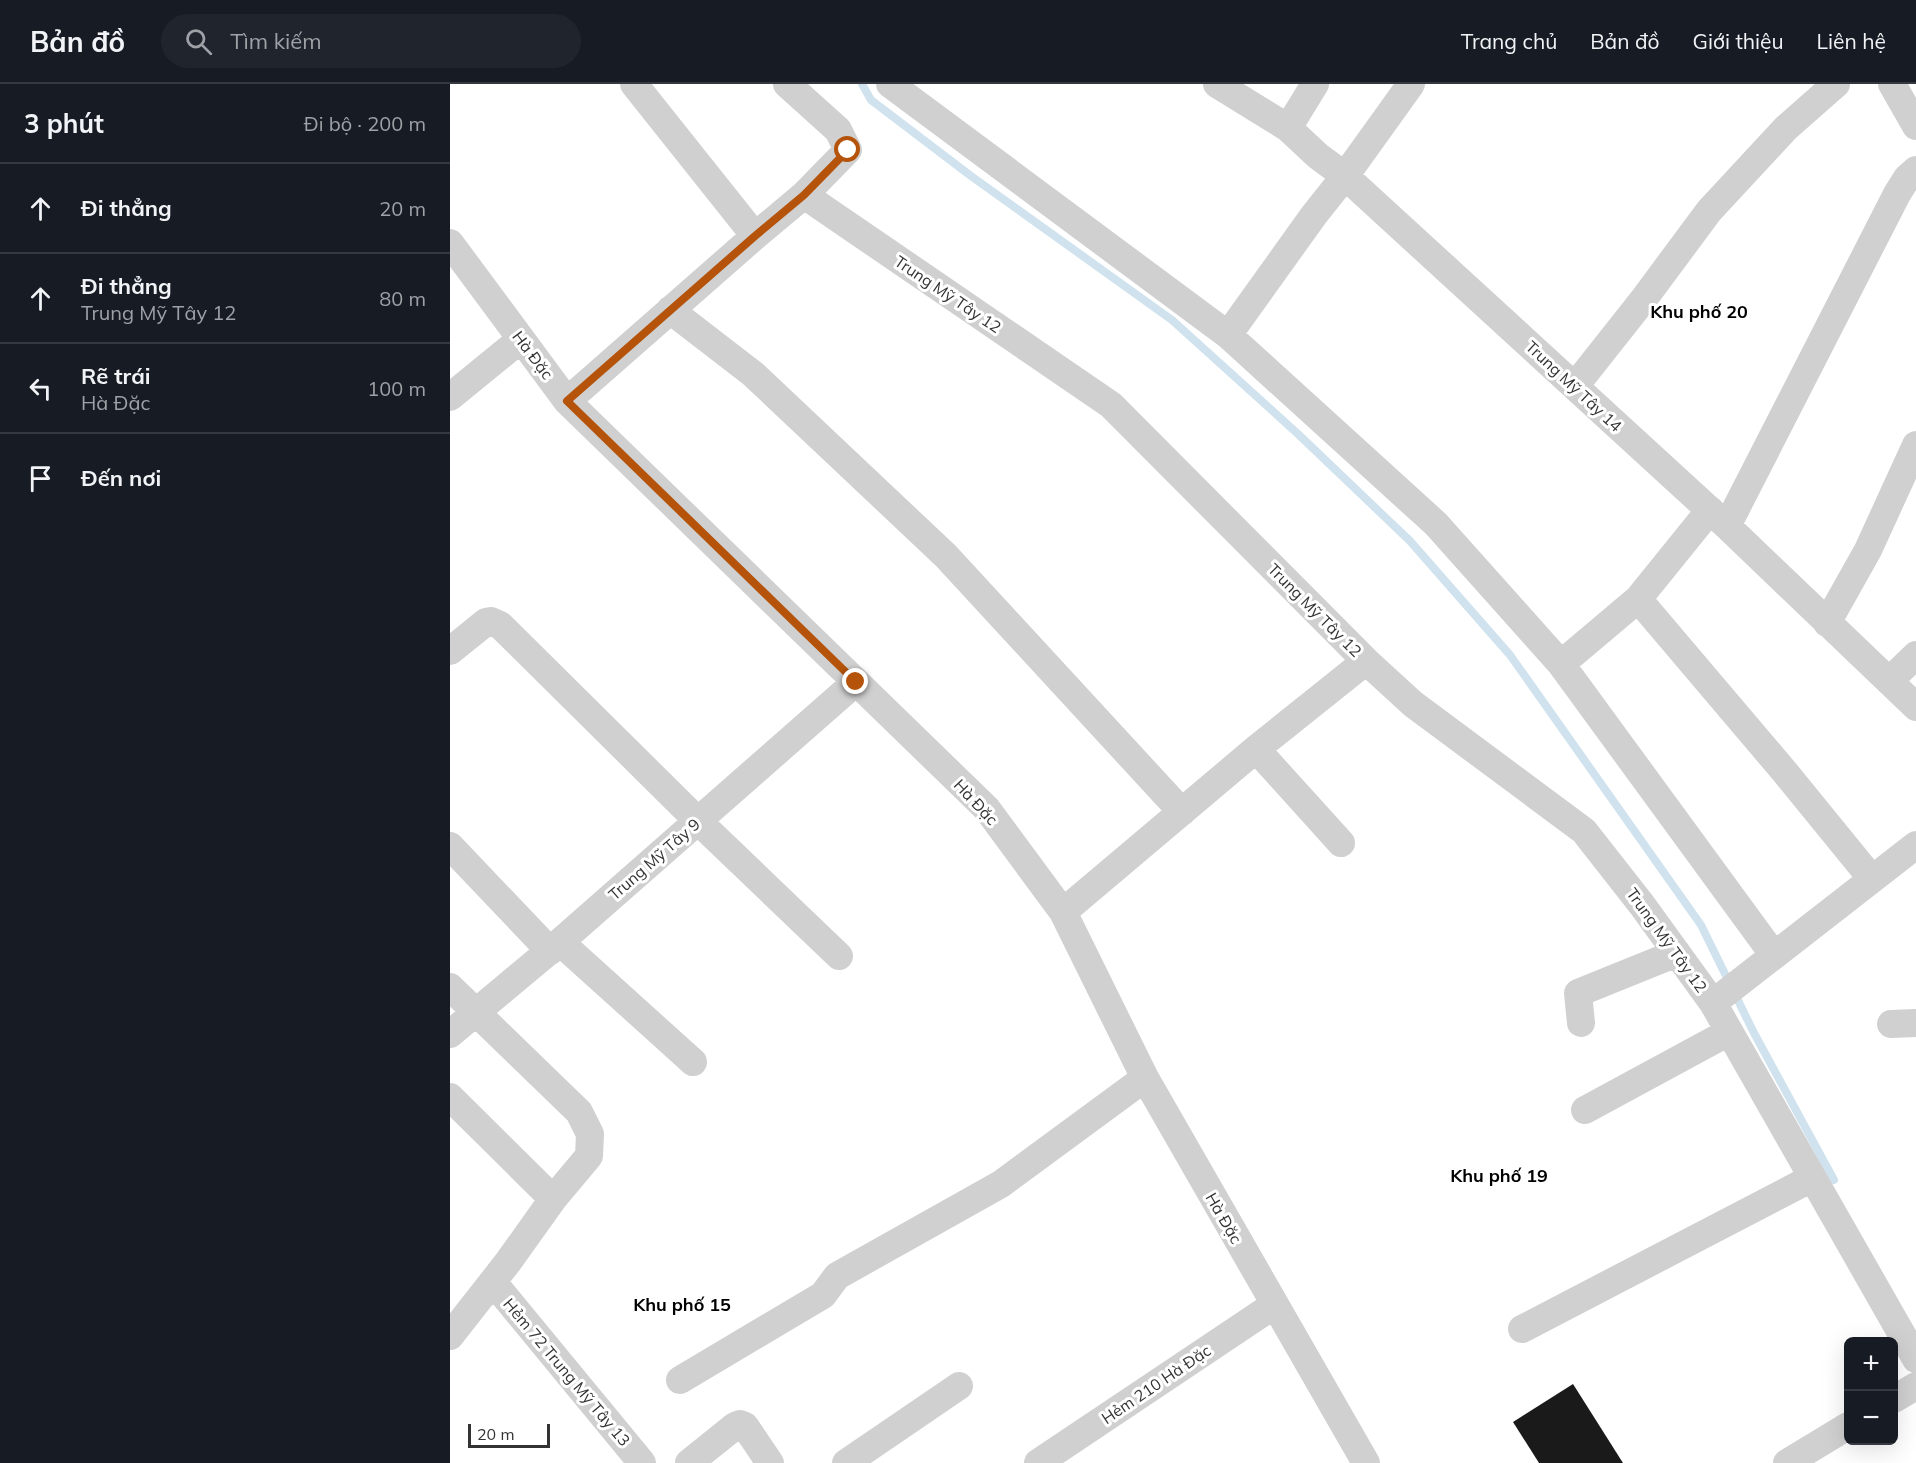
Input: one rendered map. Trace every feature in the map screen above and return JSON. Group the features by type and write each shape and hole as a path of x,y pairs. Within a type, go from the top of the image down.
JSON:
{"street":[{"path":"634,84 755,236"},
{"path":"567,401 804,195 848,150 838,130 787,84"},
{"path":"890,84 1228,335 1436,524 1561,664 1773,954"},
{"name":"Trung Mỹ Tây 14","path":"1217,84 1288,128 1318,156 1345,176 1718,518 1916,707"},
{"path":"1288,128 1315,84"},
{"path":"1228,335 1411,84"},
{"path":"1575,386 1709,211 1786,128 1836,84"},
{"path":"1892,84 1916,126"},
{"path":"1561,664 1638,599 1718,518 1897,194 1907,178 1916,170"},
{"name":"Trung Mỹ Tây 12","path":"804,195 1111,405 1366,661 1413,704 1584,831 1677,953 1717,999 1730,1032 1916,1359"},
{"name":"Hà Đặc","path":"450,243 567,401 987,809 1063,912 1145,1078 1366,1463"},
{"path":"670,310 753,374 946,556 1182,812"},
{"path":"450,397 521,339"},
{"path":"1827,623 1868,550 1916,445"},
{"path":"1638,599 1872,879"},
{"path":"450,651 486,622 496,622 839,956"},
{"path":"1889,681 1916,655"},
{"path":"1063,912 1256,749 1366,661"},
{"name":"Trung Mỹ Tây 9","path":"450,1034 555,946 856,682"},
{"path":"1256,749 1341,843"},
{"path":"1717,999 1916,845"},
{"path":"450,846 555,946 693,1062"},
{"path":"1581,1023 1578,993 1677,953"},
{"path":"450,987 579,1112 590,1134 589,1156 553,1199 493,1282 450,1336"},
{"path":"1585,1110 1730,1032"},
{"path":"680,1380 823,1295 837,1276 1001,1185 1145,1078"},
{"path":"450,1097 553,1199"},
{"path":"1522,1329 1812,1178"},
{"name":"Hẻm 72 Trung Mỹ Tây 13","path":"493,1282 642,1463"},
{"name":"Hẻm 210 Hà Đặc","path":"1038,1463 1274,1305"},
{"path":"846,1463 959,1386"},
{"path":"1898,1396 1916,1386"},
{"path":"689,1463 740,1424 745,1426 770,1463"},
{"path":"1787,1463 1844,1428"}],"building":[{"path":"1573,1384 1623,1463 1539,1463 1513,1422"}],"waterway":[{"path":"862,84 871,100 971,176 1172,320 1298,434 1410,541 1510,655 1701,925 1754,1033 1834,1180"}],"district":[{"name":"Khu phố 20","path":"1699,311"},
{"name":"Khu phố 19","path":"1499,1175"},
{"name":"Khu phố 15","path":"682,1304"}],"route":[{"path":"848,150 804,195 567,401 856,682"}]}
